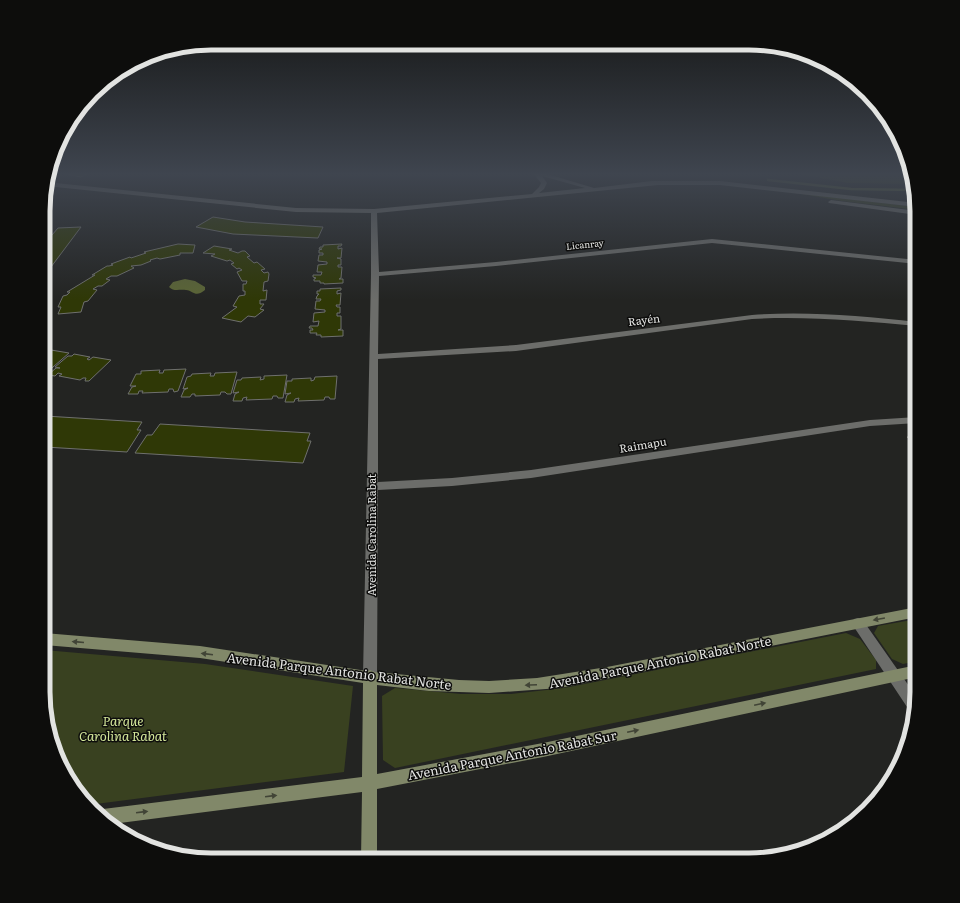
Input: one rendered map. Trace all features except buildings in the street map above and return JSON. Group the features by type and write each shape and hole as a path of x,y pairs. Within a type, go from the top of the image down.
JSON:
{"street":[{"name":"Avenida Carolina Rabat","path":"369,853 375,274 374,215"},
{"name":"Licanray","path":"375,274 496,264 712,241 910,261"},
{"name":"Rayén","path":"373,357 516,348 752,317 787,314 828,315 910,323"},
{"name":"Raimapu","path":"372,486 458,482 531,474 870,423 910,420"},
{"name":"Avenida Parque Antonio Rabat Norte","path":"50,639 168,649 248,658 436,685 489,687 542,684 598,675 910,613"},
{"path":"858,623 910,699"},
{"name":"Avenida Parque Antonio Rabat Sur","path":"109,816 370,783 543,750 910,673"}],"green space":[{"path":"910,620 910,662 903,664 892,659 874,633 878,626"},
{"path":"846,633 860,639 876,660 876,669 395,768 383,760 382,696 395,688 461,694 511,694 564,688"},
{"name":"Parque Carolina Rabat","path":"50,651 205,664 353,686 344,772 95,804 77,782 62,754 55,734 50,703"}],"shaded area":[{"path":"185,279 195,281 205,287 205,290 197,294 186,290 177,290 169,287 173,282"}]}
